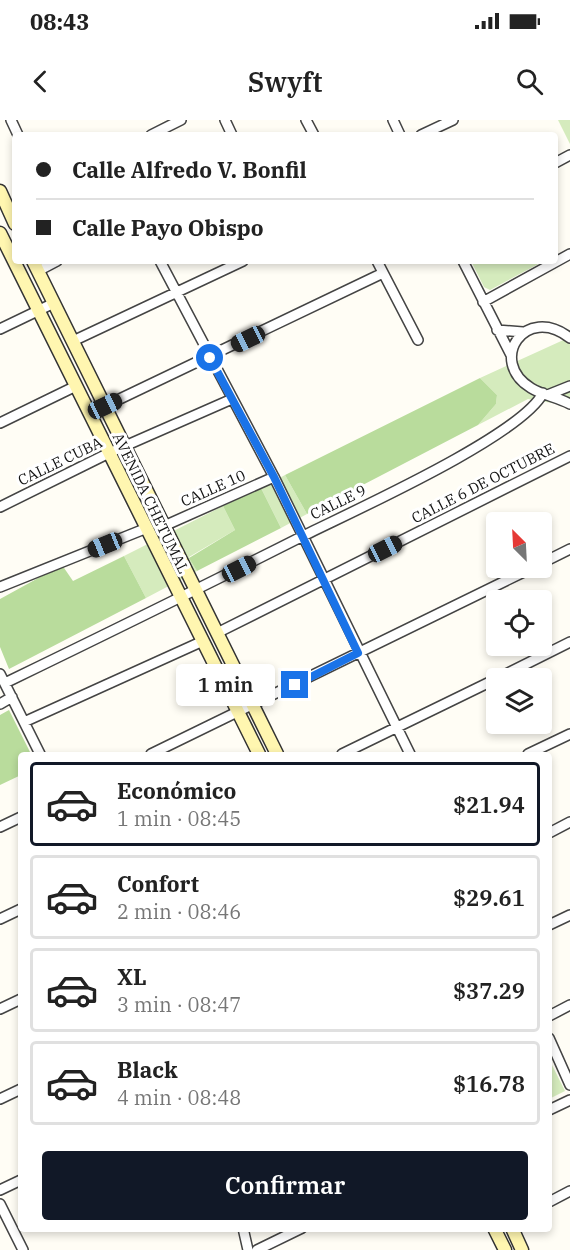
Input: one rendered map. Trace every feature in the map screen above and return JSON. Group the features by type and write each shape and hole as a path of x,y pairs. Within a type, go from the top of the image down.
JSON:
{"main road":[{"path":"0,191 12,219"},
{"name":"AVENIDA CHETUMAL","path":"0,235 12,258"},
{"name":"AVENIDA CHETUMAL","path":"15,264 258,752"},
{"name":"AVENIDA CHETUMAL","path":"35,266 276,752"},
{"path":"496,1232 505,1250"},
{"path":"514,1232 522,1250"}],"street":[{"path":"158,132 181,120"},
{"path":"427,132 453,120"},
{"path":"162,264 274,477 358,653 409,752"},
{"path":"73,341 237,264"},
{"path":"378,264 418,340"},
{"path":"464,264 511,356 516,372 529,388 570,404 570,386 547,394"},
{"path":"483,302 552,264"},
{"path":"105,406 210,358 383,273"},
{"path":"0,329 54,303"},
{"path":"497,330 523,332 542,326 561,332 570,338"},
{"path":"511,356 513,342 523,332"},
{"path":"0,423 76,386"},
{"name":"CALLE 9","path":"5,683 197,591 395,491 507,428 547,394"},
{"name":"CALLE CUBA","path":"0,507 109,453 232,399"},
{"name":"CALLE 6 DE OCTUBRE","path":"217,633 570,456"},
{"name":"CALLE 10","path":"164,526 274,477"},
{"path":"0,587 147,528"},
{"path":"552,558 570,549"},
{"path":"155,752 511,578"},
{"path":"24,722 203,641"},
{"path":"517,668 570,642"},
{"path":"0,674 39,752"},
{"path":"346,752 486,684"},
{"path":"0,704 12,698"},
{"path":"532,752 570,734"},
{"path":"0,827 18,818"},
{"path":"552,831 570,822"},
{"path":"0,919 18,910"},
{"path":"552,924 570,915"},
{"path":"0,1009 18,1000"},
{"path":"552,1014 570,1005"},
{"path":"552,1045 570,1085"},
{"path":"0,1099 18,1090"},
{"path":"552,1109 570,1100"},
{"path":"0,1190 18,1181"},
{"path":"552,1200 570,1191"},
{"path":"0,1204 22,1250"},
{"path":"244,1232 248,1250"},
{"path":"257,1250 294,1232"}],"green space":[{"path":"558,120 570,120 570,144"},
{"path":"472,264 538,264 490,290 484,287"},
{"path":"570,337 570,406 528,399 478,425 496,404 497,395 480,378"},
{"path":"480,378 497,395 496,404 478,425 307,514 285,475"},
{"path":"285,475 307,514 281,528 261,488"},
{"path":"261,488 281,528 197,571 189,558 235,530 223,506"},
{"path":"223,506 235,530 189,557 197,571 146,598 124,556"},
{"path":"124,556 146,598 9,669 0,647 0,599 62,565 73,581"},
{"path":"9,710 30,752 18,752 18,776 0,785 0,715"},
{"path":"552,1065 565,1091 552,1098"}],"route":[{"path":"210,358 274,477 358,653 295,685"}]}
